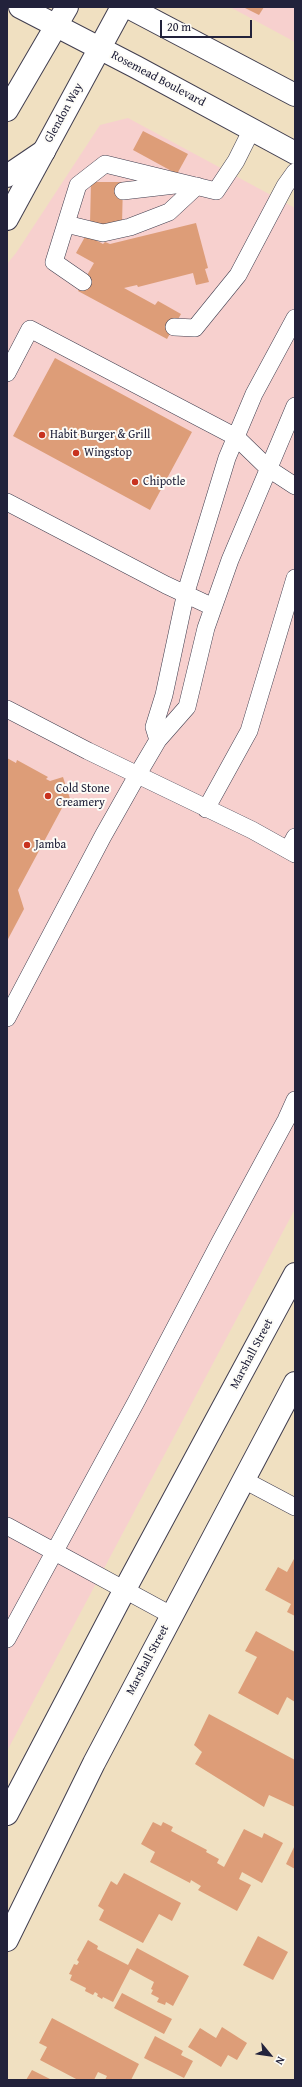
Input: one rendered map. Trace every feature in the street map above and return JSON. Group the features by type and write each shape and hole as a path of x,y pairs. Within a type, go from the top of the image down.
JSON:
{"main road":[{"name":"Rosemead Boulevard","path":"20,7 100,48 295,153"},
{"path":"7,110 67,7"},
{"name":"Glendon Way","path":"7,219 122,7"},
{"path":"128,7 295,95"},
{"path":"7,176 44,151"},
{"name":"Marshall Street","path":"7,1814 124,1591 295,1274"},
{"name":"Marshall Street","path":"7,1940 94,1764 171,1615 295,1383"}],"lane":[{"path":"83,282 54,262 78,185 105,164 216,191 236,161 252,130"},
{"path":"174,327 196,328 238,275 285,186 295,172"},
{"path":"123,191 192,185"},
{"path":"66,224 103,233 130,227 169,212 192,185"},
{"path":"74,199 90,194"},
{"path":"158,740 154,727 164,695 186,592 227,458 254,394 295,318"},
{"path":"7,373 30,329 236,436 269,469 295,486"},
{"path":"7,1018 11,1001 138,774 158,740 187,707 206,628 213,607 230,560 295,406"},
{"path":"7,502 166,585 186,592 213,607"},
{"path":"206,808 249,731 295,578"},
{"path":"7,709 206,808 252,830 293,847"},
{"path":"7,1639 56,1552 286,1120 295,1100"},
{"path":"244,1480 295,1506"},
{"path":"7,1526 124,1591 171,1615"}],"shaded area":[{"path":"230,7 295,7 295,42"},
{"path":"128,118 295,208 295,1209 7,1751 7,264 16,253 100,125"}],"building":[{"path":"243,7 264,7 259,15"},
{"path":"143,131 188,154 177,174 133,150"},
{"path":"91,182 123,182 122,225 90,224"},
{"path":"196,223 208,268 205,269 209,282 196,285 193,273 138,287 137,285 124,288 155,305 158,301 181,314 167,339 78,291 94,263 76,253 86,235 103,244 105,242 110,244"},
{"path":"55,358 192,432 150,510 13,436"},
{"path":"7,758 16,763 17,760 48,777 46,779 50,781 63,777 72,805 62,808 18,890 24,909 7,941"},
{"path":"295,1557 295,1616 287,1612 291,1604 265,1590 278,1567 287,1572"},
{"path":"256,1631 295,1652 295,1702 287,1697 278,1715 238,1693 257,1657 245,1651"},
{"path":"209,1714 295,1760 295,1807 269,1795 264,1807 195,1764 202,1752 194,1745"},
{"path":"153,1822 161,1826 163,1822 173,1827 171,1831 207,1850 206,1852 219,1859 217,1863 224,1867 244,1829 262,1838 264,1833 283,1843 262,1883 242,1872 239,1879 251,1885 237,1911 198,1890 201,1886 191,1880 190,1883 150,1862 155,1852 141,1844"},
{"path":"295,1845 295,1869 286,1864"},
{"path":"124,1873 181,1903 172,1921 159,1914 143,1943 99,1920 104,1910 98,1906 111,1881 117,1885"},
{"path":"258,1936 288,1952 273,1980 243,1965"},
{"path":"88,1940 98,1946 97,1949 128,1965 137,1948 189,1976 173,2006 166,2002 165,2005 157,2002 159,1998 151,1994 153,1990 151,1989 154,1982 130,1969 113,2002 103,1997 102,1999 97,1996 98,1994 95,1992 93,1995 85,1991 86,1988 70,1980 72,1975 69,1974 74,1964 77,1965 79,1962 77,1960"},
{"path":"122,1993 172,2019 164,2034 114,2008"},
{"path":"52,2018 139,2064 131,2080 105,2080 107,2076 98,2072 94,2080 78,2080 40,2060 47,2047 39,2043"},
{"path":"222,2027 247,2043 237,2060 228,2055 221,2067 188,2047 200,2028 216,2038"},
{"path":"155,2036 183,2051 181,2055 193,2061 184,2078 144,2058"},
{"path":"32,2070 52,2080 26,2080"}],"place":[{"name":"Habit Burger & Grill","path":"42,435"},
{"name":"Wingstop","path":"76,453"},
{"name":"Chipotle","path":"135,482"},
{"name":"Cold Stone Creamery","path":"48,796"},
{"name":"Jamba","path":"27,845"}]}
